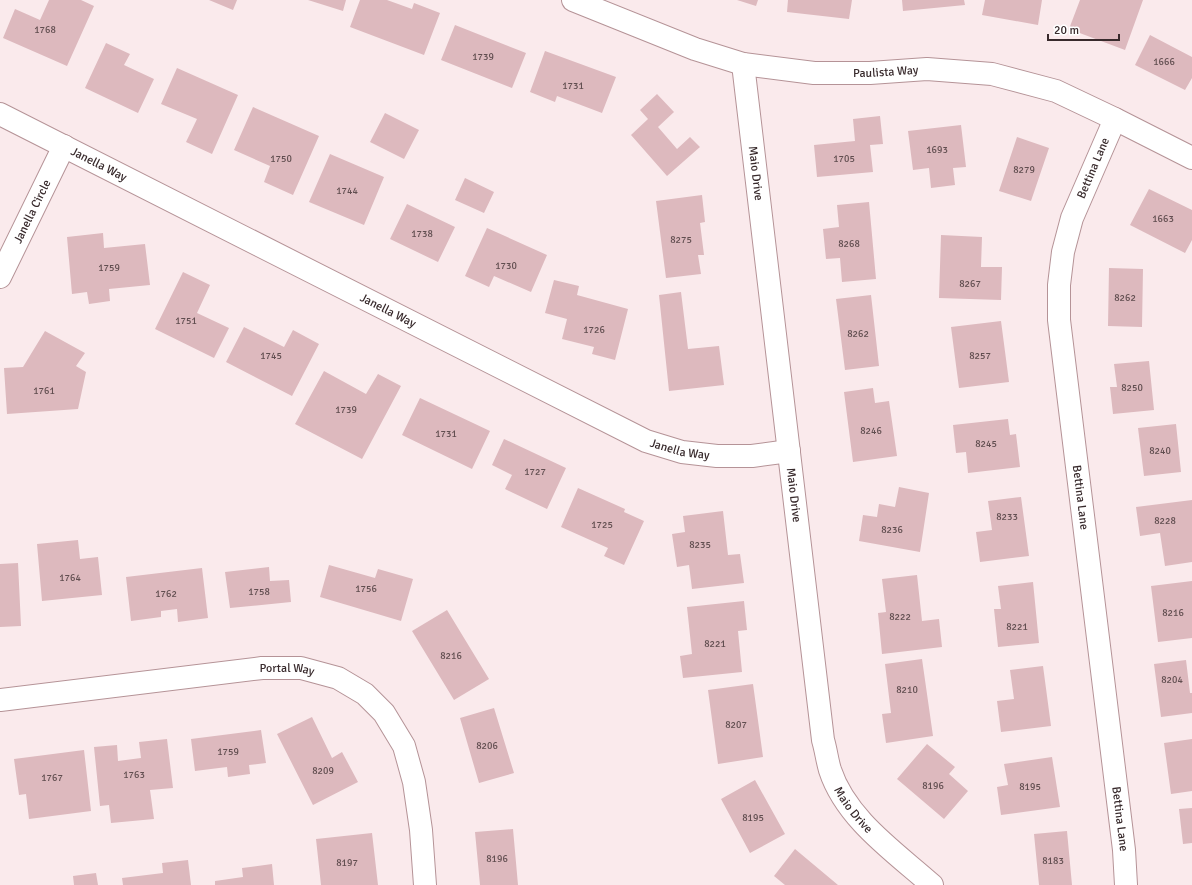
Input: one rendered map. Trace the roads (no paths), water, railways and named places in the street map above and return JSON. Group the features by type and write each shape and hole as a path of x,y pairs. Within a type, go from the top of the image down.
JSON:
{"street":[{"name":"Paulista Way","path":"573,0 695,49 743,64 814,73 870,73 927,69 992,74 1056,91 1115,118 1192,158"},
{"name":"Maio Drive","path":"743,64 822,732 830,770 843,797 861,821 882,842 932,885"},
{"name":"Janella Way","path":"0,114 646,441 682,452 717,456 752,456 789,451"},
{"name":"Bettina Lane","path":"1115,118 1072,218 1063,252 1059,285 1059,313 1123,842 1126,885"},
{"name":"Janella Circle","path":"0,277 64,146"},
{"name":"Portal Way","path":"0,700 262,668 301,668 338,678 365,694 384,713 404,746 414,782 421,830 425,885"}]}
